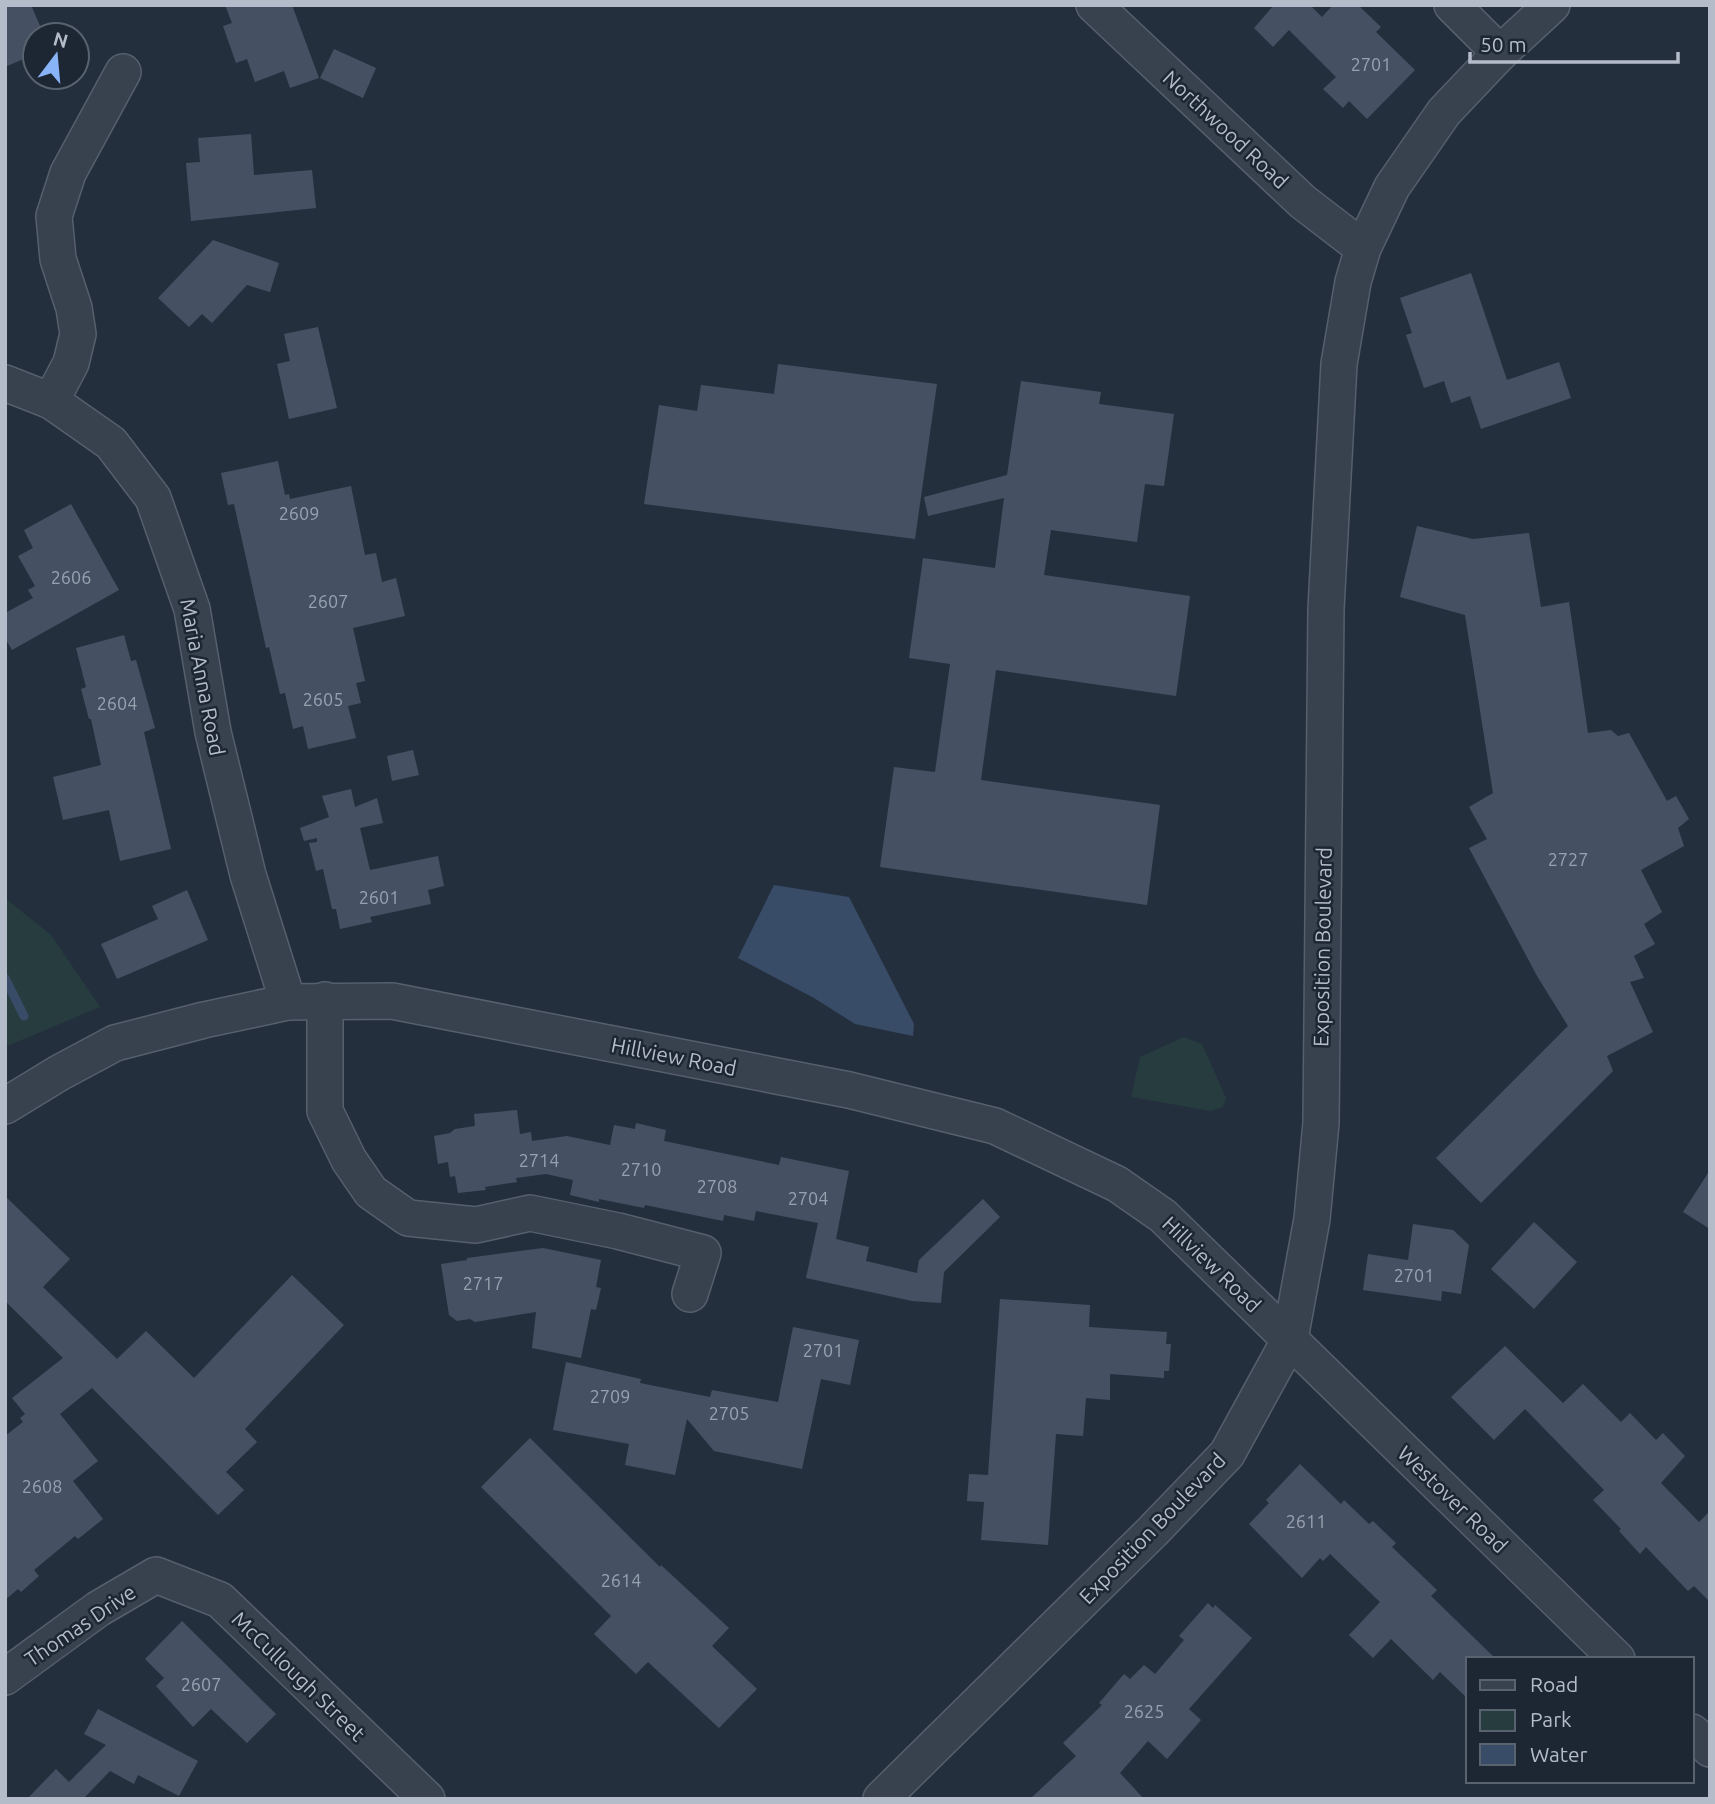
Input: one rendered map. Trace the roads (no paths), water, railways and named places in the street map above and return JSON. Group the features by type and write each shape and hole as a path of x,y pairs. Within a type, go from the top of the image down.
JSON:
{"street":[{"name":"Northwood Road","path":"1094,5 1303,202 1363,248"},
{"path":"1452,5 1500,53"},
{"name":"Exposition Boulevard","path":"881,1799 1153,1531 1227,1454 1290,1339 1312,1219 1321,1123 1326,609 1339,358 1353,282 1363,248 1392,187 1444,112 1500,53 1552,5"},
{"path":"51,401 71,363 78,334 74,308 58,259 54,216 68,173 123,72"},
{"name":"Maria Anna Road","path":"5,383 51,401 111,443 153,498 192,609 213,732 248,875 288,1002"},
{"path":"325,1000 325,1111 349,1160 371,1192 408,1218 476,1225 530,1213 618,1231 703,1253 690,1294"},
{"name":"Hillview Road","path":"5,1106 115,1043 288,1002 392,1001 849,1090 995,1126 1116,1184 1163,1216 1290,1339"},
{"name":"Westover Road","path":"1290,1339 1615,1657"},
{"name":"Thomas Drive","path":"5,1677 98,1609 156,1575"},
{"name":"McCullough Street","path":"156,1575 220,1600 427,1799"},
{"path":"1694,1734 1710,1749"}],"water":[{"path":"774,885 849,897 914,1024 913,1036 855,1024 814,998 738,958"}],"waterway":[{"path":"5,978 24,1016"}]}
